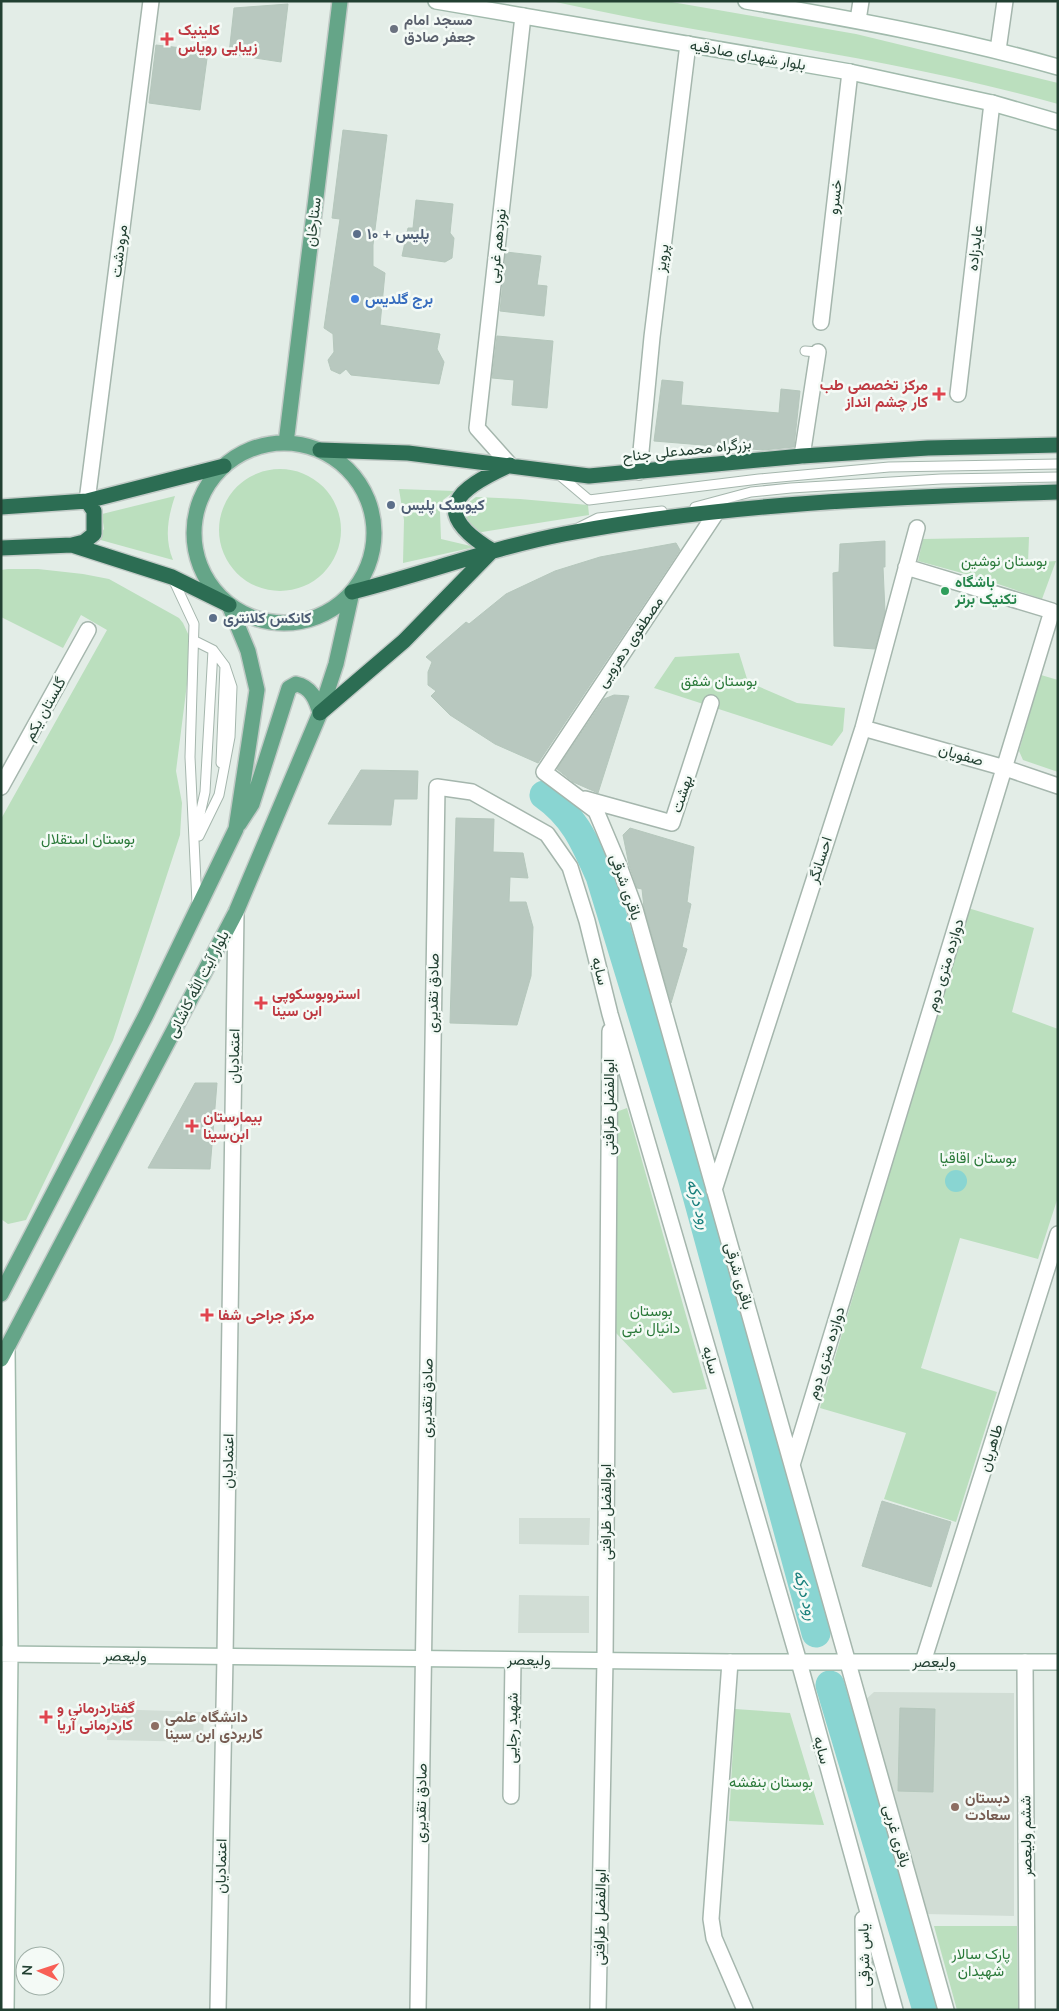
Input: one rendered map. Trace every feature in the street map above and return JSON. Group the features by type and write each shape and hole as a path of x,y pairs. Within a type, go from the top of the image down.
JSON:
{"highway":[{"name":"بزرگراه محمدعلی جناح","path":"320,450 408,453 589,476 802,456 928,448 1058,445"},
{"path":"492,550 472,538 459,526 455,514 458,500 468,487 510,465"},
{"path":"1,507 87,501 224,466"},
{"path":"352,592 409,578 492,550 564,534 716,513 823,502 1058,492"},
{"path":"1,548 72,545 84,542 94,534 94,511 87,501"},
{"path":"72,545 172,577 229,605"},
{"path":"320,713 404,642 492,550"}],"main road":[{"name":"ستارخان","path":"286,443 340,1"},
{"path":"286,443 304,445 320,450 342,464 359,483 367,498 373,519 373,545 366,570 352,592 343,601 321,615 296,622 282,623 256,619 229,605 216,593 202,570 195,546 194,528 203,494 212,479 224,466 253,448 286,443"},
{"name":"بلوار آیت الله کاشانی","path":"4,1354 236,912 320,713 336,664 352,592"},
{"path":"229,605 248,651 257,690 236,829"},
{"path":"1,1294 146,1015 236,829 252,804 289,688 296,684 308,689 316,699 320,713"}],"street":[{"name":"مرودشت","path":"87,501 151,1"},
{"name":"بلوار شهدای صادقیه","path":"436,1 850,72 992,103 1058,122"},
{"path":"746,1 858,20 998,50 1058,67"},
{"path":"858,20 860,1"},
{"path":"998,50 1005,1"},
{"name":"نوزدهم غربی","path":"510,465 477,428 523,16"},
{"name":"پرویز","path":"639,472 652,337 688,44"},
{"name":"خسرو","path":"821,322 850,72"},
{"name":"عابدزاده","path":"958,394 992,103"},
{"path":"802,456 811,352"},
{"name":"مصطفوی دهزویی","path":"544,772 716,513"},
{"name":"احسانگر","path":"714,1190 863,728 918,528"},
{"name":"دوازده متری دوم","path":"792,1465 1052,611 906,567"},
{"name":"گلستان یکم","path":"1,787 88,630"},
{"name":"بهشت","path":"581,798 672,823 711,703"},
{"name":"صفویان","path":"863,728 1005,768 1058,786"},
{"name":"باقری شرقی","path":"544,772 596,811 635,910 848,1662"},
{"name":"سایه","path":"437,787 472,792 548,834 570,867 587,921 610,1014 799,1662 863,1900 895,2010"},
{"name":"صادق تقدیری","path":"418,2010 437,787"},
{"name":"اعتمادیان","path":"218,2010 236,912"},
{"name":"ابوالفضل ظرافتی","path":"598,2010 605,1660 610,1014"},
{"name":"طاهریان","path":"923,1662 1058,1234"},
{"path":"4,1354 6,2010"},
{"name":"ولیعصر","path":"6,1654 730,1662 1058,1662"},
{"name":"شهید رجایی","path":"511,1796 513,1660"},
{"path":"730,1662 711,1919 714,1938 745,2010"},
{"name":"باقری غربی","path":"848,1662 946,2010"},
{"name":"ششم ولیعصر","path":"1025,1662 1028,2010"},
{"name":"یاس شرقی","path":"863,1900 864,2010"}],"lane":[{"path":"556,472 589,500 758,479 889,467 1058,464"},
{"path":"564,534 598,518 702,507 751,492 941,479 1058,477"},
{"path":"172,577 194,624 195,641 190,757 193,847 198,906"},
{"path":"193,847 219,795 225,666 213,650 195,641"},
{"path":"193,847 205,792 213,650"}],"shaded area":[{"path":"519,1518 590,1518 589,1545 519,1544"},
{"path":"519,1595 589,1596 589,1633 518,1633"},
{"name":"دبستان سعادت","path":"874,1692 1014,1693 1014,1916 926,1914 864,1701"},
{"name":"دانشگاه علمی کاربردی ابن سینا","path":"107,1709 204,1712 203,1742 107,1740"}],"green space":[{"path":"551,1 666,1 856,34 1058,83 1058,104 922,71 658,23"},
{"path":"280,469 303,473 323,487 337,507 341,530 337,553 323,573 303,587 280,591 257,587 237,573 223,553 219,530 223,507 237,487 257,473"},
{"path":"399,489 455,491 443,500 440,512 441,539 475,547 403,563 404,520"},
{"path":"175,496 168,528 170,552 173,560 97,539 104,529 103,522 98,515"},
{"path":"476,497 588,505 589,515 482,532 473,531 465,518 468,503"},
{"name":"بوستان نوشین","path":"1029,537 1028,563 1056,561 1042,599 980,578 918,561 923,539"},
{"name":"بوستان استقلال","path":"38,569 109,579 179,618 189,636 189,668 176,771 182,803 180,835 113,1040 26,1220 8,1224 1,1219 1,819 107,630 81,615 63,648 1,617 1,570"},
{"name":"بوستان شفق","path":"739,653 748,682 797,703 845,708 843,731 832,746 654,688 675,657"},
{"path":"1041,675 1058,680 1058,772 1023,760 1019,751"},
{"name":"بوستان اقاقیا","path":"968,908 1034,928 1012,1012 1058,1029 1058,1197 1038,1259 960,1238 921,1368 997,1392 956,1522 884,1499 906,1433 820,1408"},
{"name":"بوستان دانیال نبی","path":"627,1108 707,1389 673,1393 616,1333 616,1112"},
{"name":"بوستان بنفشه","path":"735,1709 790,1713 824,1825 729,1821"},
{"name":"پارک سالار شهیدان","path":"934,1926 1017,1926 1018,2010 957,2010"}],"water":[{"path":"952,1170 960,1170 967,1177 967,1185 960,1192 952,1192 945,1185 945,1177"}],"building":[{"path":"288,4 281,62 229,54 234,8"},
{"path":"156,45 208,51 200,110 149,103"},
{"name":"برج گلدیس","path":"343,130 387,135 373,245 373,266 385,273 380,325 440,334 437,349 444,362 439,384 351,375 346,369 340,374 331,370 328,360 334,352 333,334 324,328 340,219 332,218"},
{"path":"416,200 453,204 450,233 454,238 452,258 445,262 402,256 408,228 413,228"},
{"path":"506,252 541,256 537,285 547,286 544,316 500,311"},
{"path":"497,336 553,341 547,408 512,405 514,380 492,378"},
{"path":"662,380 683,382 681,405 779,413 781,389 800,391 794,447 763,450 654,441"},
{"path":"885,541 885,567 883,567 885,612 875,649 834,646 833,573 839,572 840,544"},
{"path":"676,543 680,550 538,763 495,744 450,715 431,696 436,691 428,685 428,672 432,662 426,657 466,622 469,624 506,594 555,571 600,557"},
{"path":"614,695 629,696 598,793 573,782 557,769 604,699"},
{"path":"361,770 418,771 417,799 394,799 391,825 328,824"},
{"path":"456,818 494,819 493,852 523,853 528,878 510,877 509,902 526,902 533,927 531,976 517,1025 450,1023"},
{"path":"630,828 694,847 687,902 691,904 682,947 687,949 671,1003 644,908 642,889 637,888 629,865 623,835"},
{"name":"بیمارستان ابن‌سینا","path":"195,1083 217,1083 210,1169 148,1168"},
{"path":"882,1501 951,1522 931,1587 862,1566"},
{"path":"900,1708 935,1709 933,1792 898,1791"}],"waterway":[{"name":"رود درکه","path":"544,795 564,812 578,831 600,876 692,1177 816,1633"},
{"name":"رود درکه","path":"830,1685 927,2010"}],"place":[{"name":"مسجد امام جعفر صادق","path":"394,29"},
{"name":"کلینیک زیبایی رویاس","path":"167,39"},
{"name":"پلیس + ۱۰","path":"357,234"},
{"name":"برج گلدیس","path":"355,299"},
{"name":"مرکز تخصصی طب کار چشم انداز","path":"939,394"},
{"name":"کیوسک پلیس","path":"391,505"},
{"name":"باشگاه تکنیک برتر","path":"945,591"},
{"name":"کانکس کلانتری","path":"213,618"},
{"name":"استروبوسکوپی ابن سینا","path":"261,1003"},
{"name":"بیمارستان ابن‌سینا","path":"192,1126"},
{"name":"مرکز جراحی شفا","path":"207,1315"},
{"name":"گفتاردرمانی و کاردرمانی آریا","path":"46,1717"},
{"name":"دانشگاه علمی کاربردی ابن سینا","path":"155,1726"},
{"name":"دبستان سعادت","path":"955,1807"}]}
